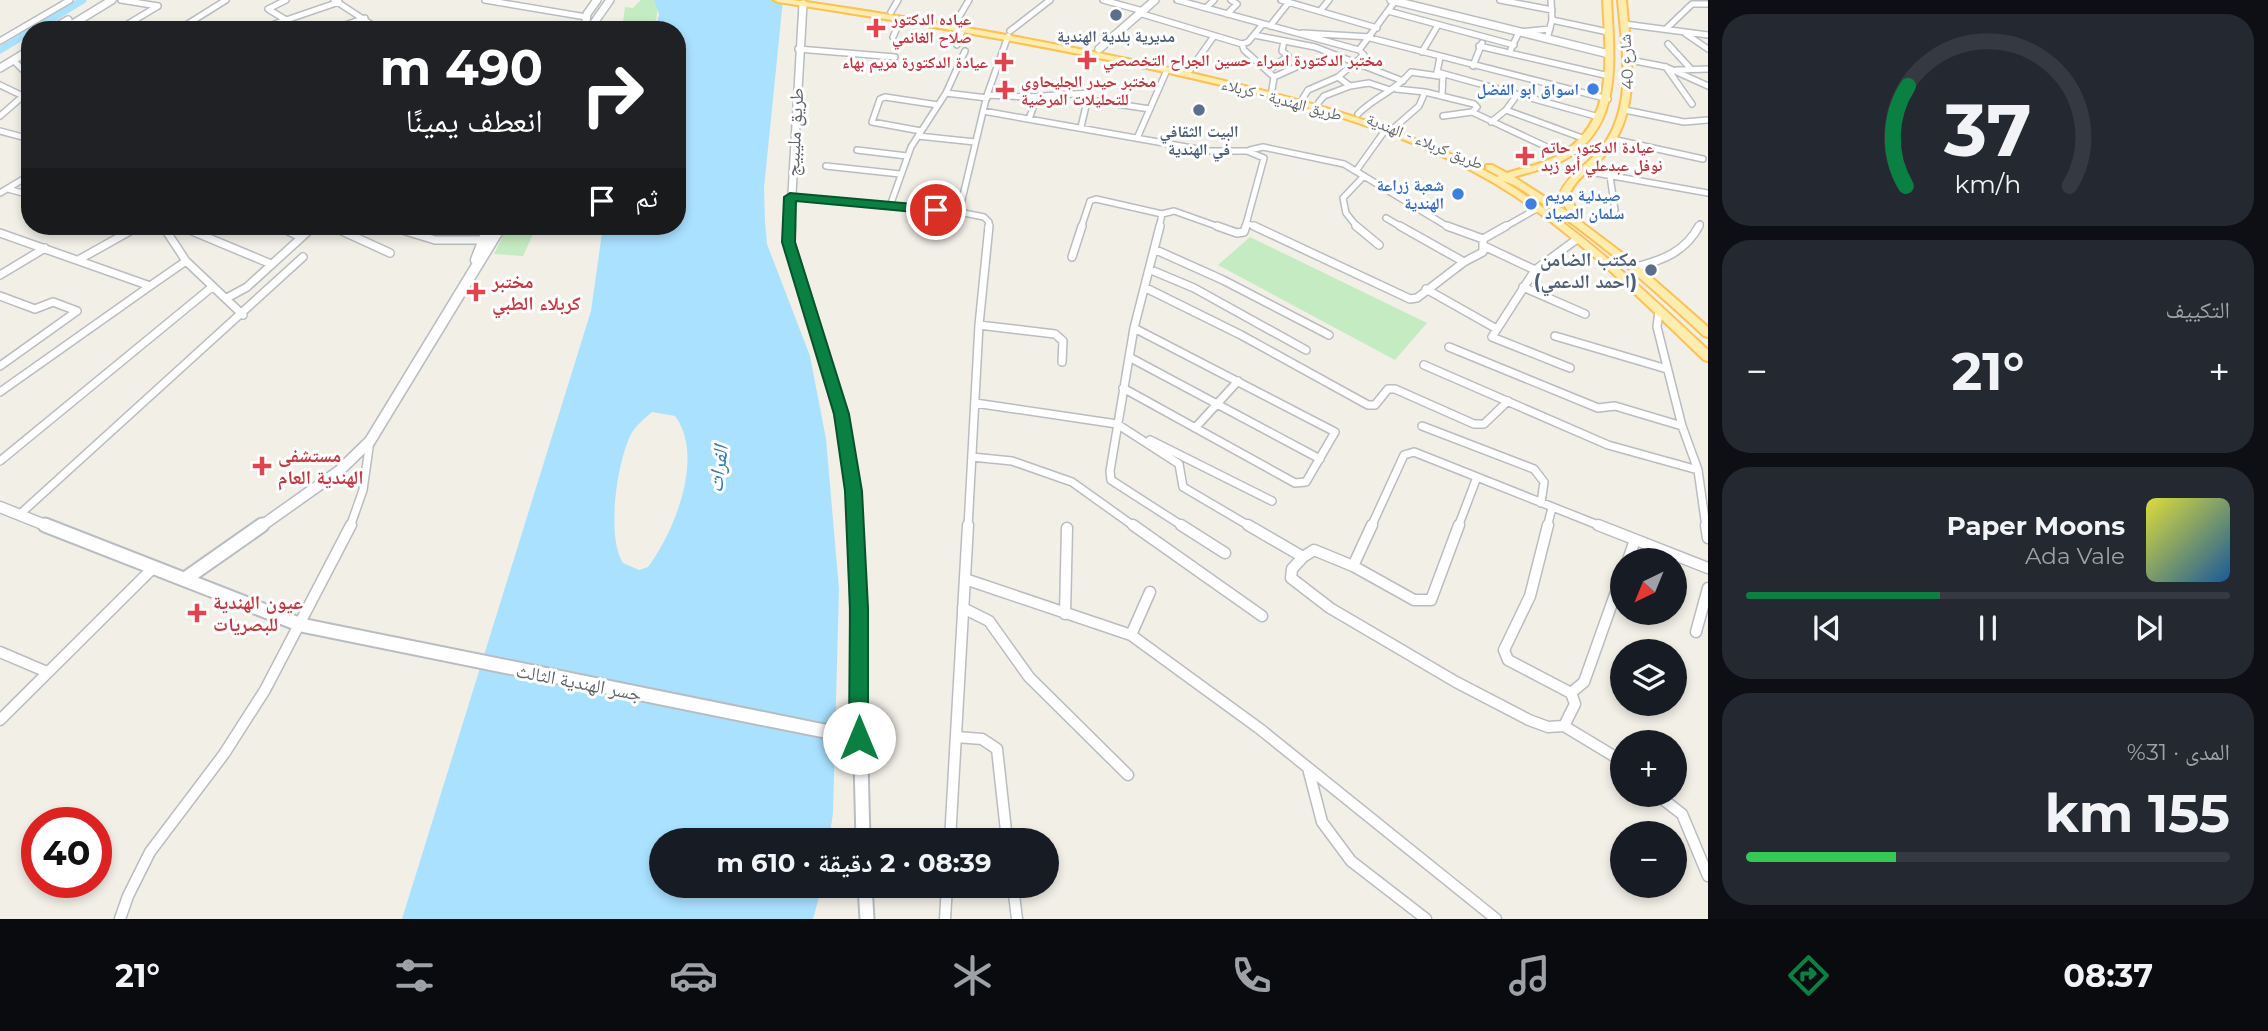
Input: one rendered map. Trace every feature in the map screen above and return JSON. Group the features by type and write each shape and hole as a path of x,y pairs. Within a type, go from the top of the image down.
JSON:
{"main road":[{"name":"شارع 40","path":"1501,179 1564,155 1583,142 1599,117 1608,99 1607,0"},
{"name":"شارع 40","path":"1579,170 1603,153 1625,110 1629,90 1622,0"},
{"name":"طريق الهندية - كربلاء","path":"782,1 1009,33 1324,108 1391,128 1467,160 1501,179 1577,239 1708,357"},
{"path":"803,2 891,12 960,25"},
{"name":"طريق كربلاء - الهندية","path":"1009,33 1099,49 1272,90 1358,114 1391,128"},
{"path":"1583,142 1603,153"},
{"path":"1578,222 1564,195 1569,181 1579,170"},
{"name":"طريق كربلاء - الهندية","path":"1501,179 1578,222 1636,267 1708,334"},
{"path":"1687,337 1708,341"}],"street":[{"path":"34,21 70,0"},
{"path":"66,21 100,0"},
{"path":"78,21 112,0"},
{"path":"121,0 158,6 133,21"},
{"path":"192,21 226,0"},
{"path":"285,0 268,9 286,20"},
{"path":"485,0 586,17"},
{"path":"586,21 597,0"},
{"path":"594,21 610,0"},
{"path":"891,12 898,0"},
{"path":"957,45 960,25 969,0"},
{"path":"959,212 987,96 1009,33 1050,0"},
{"path":"1103,0 1242,44"},
{"path":"1099,49 1155,0"},
{"path":"1177,0 1359,50 1364,55 1338,77 1308,90 1303,98"},
{"path":"1206,8 1214,0"},
{"path":"1227,14 1237,4 1231,0"},
{"path":"1320,11 1329,0"},
{"path":"1359,50 1370,38 1394,0 1609,54"},
{"path":"1500,0 1552,10"},
{"path":"1547,39 1552,20 1552,0"},
{"path":"283,21 337,1 369,21"},
{"path":"1242,44 1266,25 1285,1 1377,28"},
{"name":"طريق مليبيج","path":"803,2 798,49 789,242 842,414 854,491 863,828"},
{"path":"1667,28 1691,2 1708,5"},
{"path":"1388,11 1514,45"},
{"path":"356,21 365,18"},
{"path":"893,37 901,19"},
{"path":"1552,20 1608,32"},
{"path":"1422,52 1438,24"},
{"path":"1624,24 1707,35"},
{"path":"0,41 21,29"},
{"path":"1519,32 1549,29"},
{"path":"1299,34 1306,32 1370,38 1608,99"},
{"path":"1509,53 1519,32"},
{"path":"1686,34 1708,50"},
{"path":"1254,35 1315,47 1403,81"},
{"path":"1191,71 1214,36"},
{"path":"1473,66 1479,46 1485,37"},
{"path":"1269,70 1288,56 1282,51 1284,41"},
{"path":"1242,44 1244,50 1274,77 1272,90"},
{"path":"1668,44 1690,68"},
{"path":"1479,46 1609,76"},
{"path":"798,49 895,57"},
{"path":"890,206 907,156 946,93 965,51"},
{"path":"0,61 21,52"},
{"path":"0,68 21,54"},
{"path":"1440,57 1435,70 1443,76"},
{"path":"1625,59 1666,66 1708,86"},
{"path":"13,60 21,68"},
{"path":"1274,77 1306,63"},
{"path":"1666,66 1692,104"},
{"path":"1675,70 1708,69"},
{"path":"1138,136 1167,70"},
{"path":"1358,114 1393,89 1411,72 1443,76 1599,117"},
{"path":"1442,95 1443,76"},
{"path":"1338,77 1350,86"},
{"path":"1320,102 1324,96 1350,86 1369,83 1442,95 1474,104 1477,107 1472,112"},
{"path":"0,85 21,95"},
{"path":"946,93 1037,97 1085,92 1091,94 1082,127"},
{"path":"1356,171 1391,128 1419,106 1425,92"},
{"path":"1491,122 1506,110 1517,95"},
{"path":"938,105 885,97 880,99 872,122 975,142"},
{"path":"1029,119 1037,97"},
{"path":"1090,100 1150,109"},
{"path":"0,116 21,101"},
{"path":"1506,110 1583,142"},
{"path":"1625,110 1684,122 1708,120"},
{"path":"983,111 1138,136 1209,151 1247,151 1263,147 1344,164 1455,231 1483,242 1535,270"},
{"path":"1443,116 1472,112 1564,155"},
{"path":"0,131 21,137"},
{"path":"1612,139 1703,159"},
{"path":"857,150 907,156"},
{"path":"1072,257 1090,201 1096,199 1163,214 1174,211 1237,233 1244,232 1266,162 1262,156 1247,151"},
{"path":"825,166 900,174"},
{"path":"1579,170 1708,192"},
{"path":"1364,176 1343,198 1342,204 1357,229 1379,245"},
{"path":"1610,176 1615,210"},
{"path":"0,193 21,181"},
{"path":"8,189 21,193"},
{"path":"790,197 959,212 984,217 989,222 979,325 951,828"},
{"path":"1483,242 1538,208"},
{"path":"1163,214 1151,270 1133,328 1111,480 1225,553"},
{"path":"1387,218 1464,262"},
{"path":"1247,223 1410,299 1417,298 1464,262 1483,252 1483,242"},
{"path":"1636,267 1672,258 1694,236 1700,224"},
{"path":"0,233 80,259 150,286"},
{"path":"80,259 123,235"},
{"path":"169,235 186,261 243,315"},
{"path":"202,235 271,264"},
{"path":"347,235 390,253"},
{"path":"408,235 418,240 442,243 483,240"},
{"path":"469,279 485,235"},
{"path":"185,579 339,471 370,441 496,235"},
{"path":"227,298 247,287 299,236"},
{"path":"1570,368 1495,340 1492,333 1535,270 1577,239"},
{"path":"0,275 45,248"},
{"path":"1156,250 1223,280 1329,335"},
{"path":"19,515 243,315 303,257"},
{"path":"0,392 186,261"},
{"path":"1151,270 1194,288 1306,350"},
{"path":"0,461 212,287"},
{"path":"1523,287 1586,314"},
{"path":"1146,288 1241,335 1368,405 1375,405 1388,389 1395,389 1474,424 1484,424 1508,401"},
{"path":"1426,289 1495,328"},
{"path":"0,296 35,310 53,302 77,311 0,366"},
{"path":"1659,311 1657,327 1682,426 1698,470 1708,538"},
{"path":"979,325 1055,334 1063,341 1062,362"},
{"path":"1123,388 1295,483 1306,482 1334,436 1332,429 1133,328"},
{"path":"1555,336 1667,369"},
{"path":"1450,347 1598,408 1615,406 1682,426"},
{"path":"1129,357 1320,459"},
{"path":"1424,365 1608,445 1698,470"},
{"path":"1195,428 1238,381"},
{"path":"975,403 1117,424 1179,464 1182,487 1303,557"},
{"path":"1422,426 1534,468 1544,482 1541,503"},
{"path":"1144,439 1160,443 1272,501"},
{"path":"120,919 141,866 251,715 301,625 353,524 366,481 370,441"},
{"path":"1352,568 1404,455 1414,452 1708,568"},
{"path":"972,457 1012,461 1072,482 1262,617"},
{"path":"1477,477 1431,600 1414,600 1314,550 1292,568 1291,577 1296,585 1335,612 1473,691 1550,728 1564,726 1610,754"},
{"name":"جسر الهندية الثالث","path":"0,507 301,625 859,738"},
{"path":"1552,508 1530,596 1504,650 1508,660 1570,693 1575,704 1564,726"},
{"path":"1065,614 1068,528"},
{"path":"1632,548 1635,540"},
{"path":"0,720 154,567"},
{"path":"965,579 1130,635 1260,729 1496,919"},
{"path":"1696,632 1708,587"},
{"path":"1130,635 1150,592"},
{"path":"963,608 989,621 1029,677 1128,775"},
{"path":"1570,693 1584,682 1610,609"},
{"path":"0,652 47,672"},
{"path":"956,737 982,739 996,749 1006,828"},
{"path":"1308,768 1322,822 1351,861 1426,919"},
{"path":"1673,807 1682,814 1708,876"},
{"path":"866,898 867,919"},
{"path":"945,919 946,898"},
{"path":"1014,898 1017,919"}],"green space":[{"path":"641,0 654,0 658,5 656,21 623,21 625,7 633,8"},
{"path":"504,235 533,235 523,256 494,254"},
{"path":"1250,237 1427,323 1395,360 1218,265"}],"water":[{"name":"الفرات","path":"654,0 783,0 764,188 765,222 767,244 810,356 826,439 839,589 833,813 831,828 649,828 649,898 819,898 813,919 402,919 591,311 602,235 686,235 686,21 657,21 659,14","holes":["652,412 675,416 684,432 687,451 683,493 668,534 658,552 648,567 639,570 623,563 615,536 615,500 621,464 630,436"]}],"waterway":[{"path":"49,21 83,0"},
{"path":"0,50 21,37"}],"place":[{"name":"مديرية بلدية الهندية","path":"1116,15"},
{"name":"عياده الدكتور صلاح الغانمي","path":"876,28"},
{"name":"مختبر الدكتورة اسراء حسين الجراح التخصصي","path":"1087,60"},
{"name":"عيادة الدكتورة مريم بهاء","path":"1004,62"},
{"name":"اسواق ابو الفضل","path":"1593,89"},
{"name":"مختبر حيدر الجليحاوي للتحليلات المرضية","path":"1005,90"},
{"name":"البيت الثقافي في الهندية","path":"1199,110"},
{"name":"عيادة الدكتور حاتم نوفل عبدعلي أبو زبد","path":"1525,156"},
{"name":"شعبة زراعة الهندية","path":"1458,194"},
{"name":"صيدلية مريم سلمان الصياد","path":"1531,204"},
{"name":"مكتب الضامن (احمد الدعمي)","path":"1651,270"},
{"name":"مختبر كربلاء الطبي","path":"476,292"},
{"name":"مستشفى الهندية العام","path":"262,466"},
{"name":"عيون الهندية للبصريات","path":"197,613"}],"route":[{"path":"859,738 859,608 854,491 842,414 789,242 790,197 936,210"}]}
